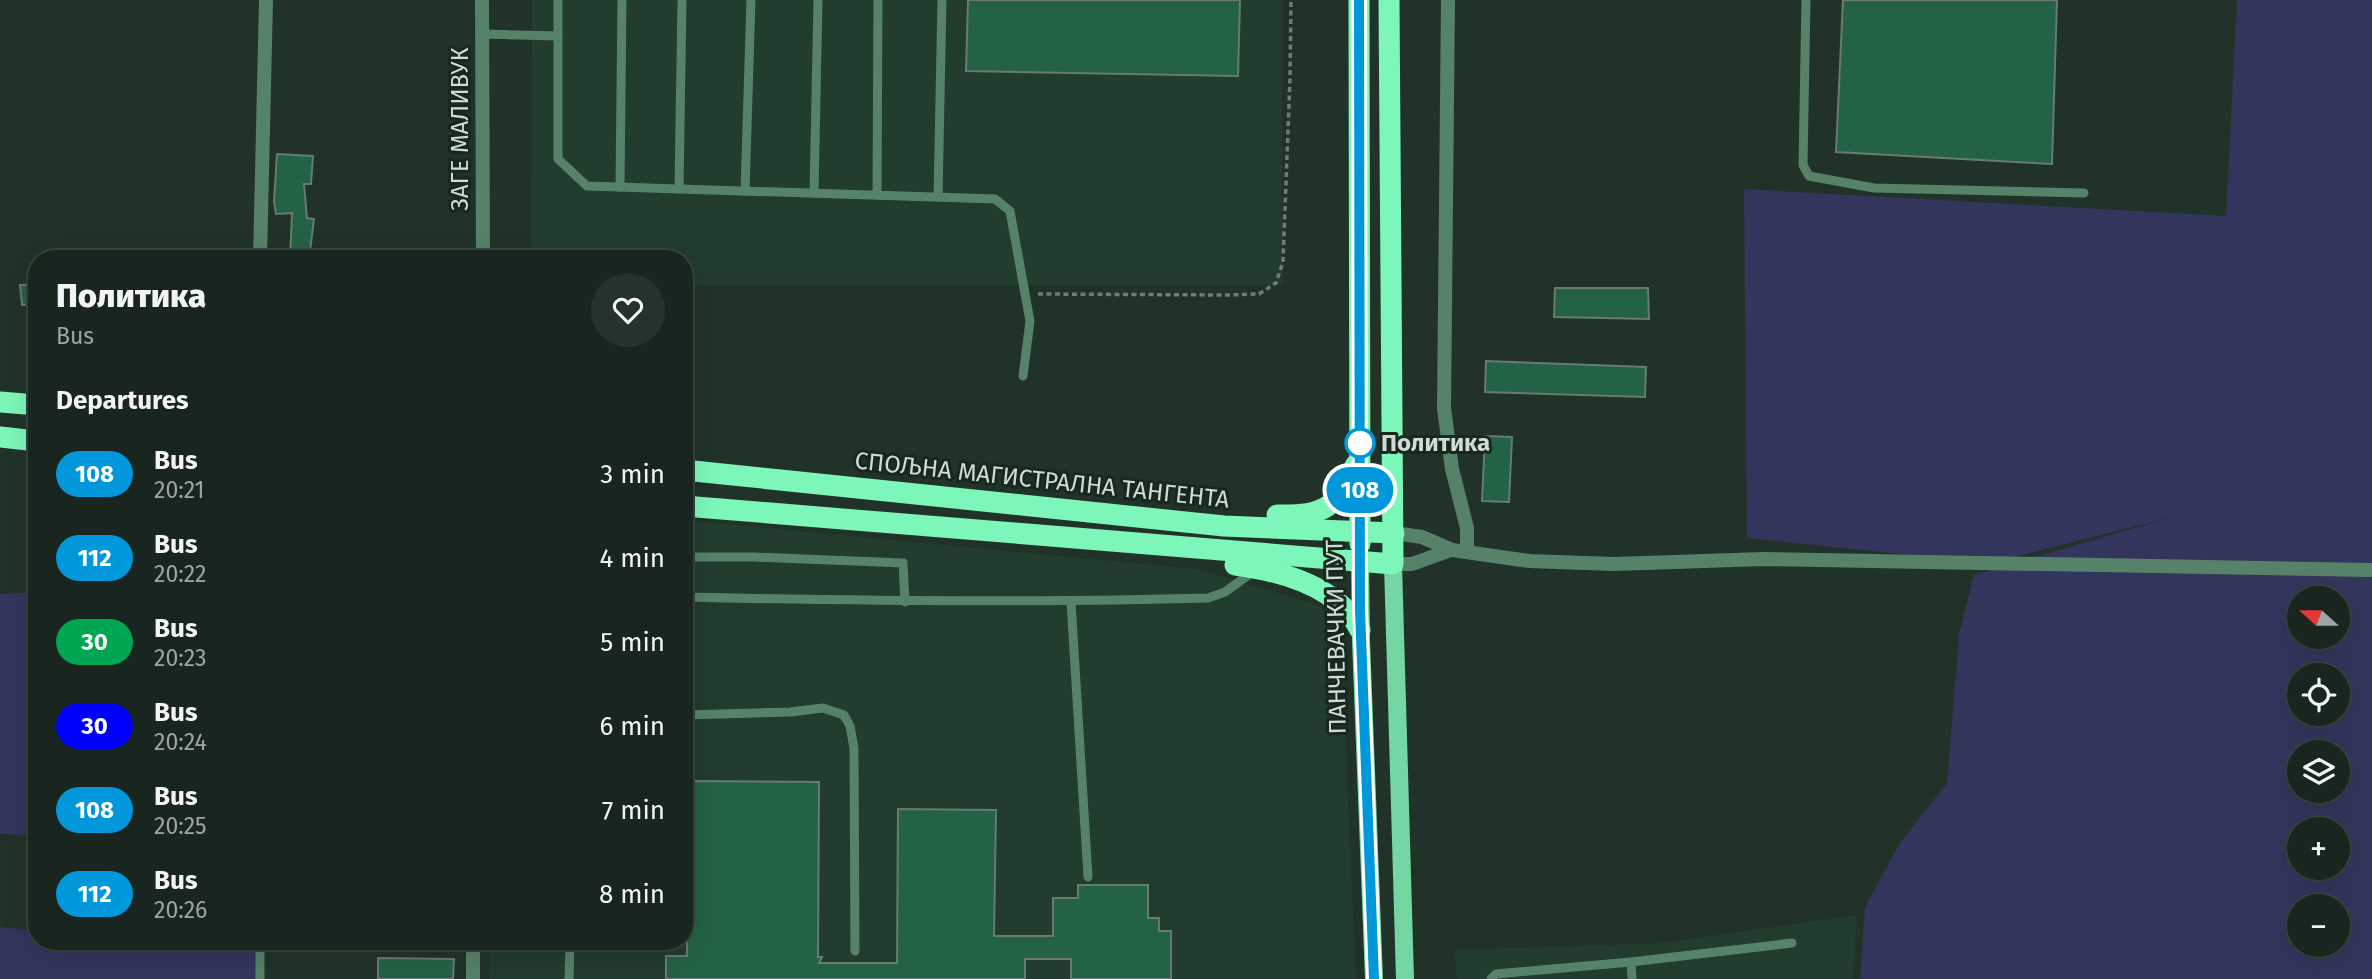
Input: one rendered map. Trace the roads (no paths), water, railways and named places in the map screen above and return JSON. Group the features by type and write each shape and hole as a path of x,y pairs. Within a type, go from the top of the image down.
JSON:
{"highway":[{"name":"ПАНЧЕВАЧКИ ПУТ","path":"1359,0 1360,562"},
{"path":"693,507 1393,564 1389,0"},
{"path":"0,402 28,404"},
{"path":"0,437 28,440"},
{"path":"1224,526 1269,515 1305,515 1322,510 1343,493 1360,457"},
{"name":"СПОЉНА МАГИСТРАЛНА ТАНГЕНТА","path":"693,471 1224,526 1394,533"},
{"path":"1184,548 1208,559 1258,568 1298,580 1326,594 1347,609 1360,630"}],"main road":[{"name":"ПАНЧЕВАЧКИ ПУТ","path":"1360,562 1360,630 1374,979"},
{"path":"1393,564 1405,979"}],"street":[{"path":"260,250 266,0"},
{"name":"ЗАГЕ МАЛИВУК","path":"482,0 483,250"},
{"path":"1448,0 1444,408 1452,469 1467,528 1460,551"},
{"path":"1394,533 1422,537 1460,551 1529,561 1614,564 1763,559 2372,570"},
{"path":"1393,564 1412,564 1436,554 1460,551"},
{"path":"473,950 473,979"}],"lane":[{"path":"558,0 558,159 587,186 995,199 1010,211 1030,321 1023,376"},
{"path":"620,187 622,0"},
{"path":"679,189 682,0"},
{"path":"745,191 751,0"},
{"path":"814,193 818,0"},
{"path":"877,195 878,0"},
{"path":"939,197 942,0"},
{"path":"1806,0 1803,165 1809,176 1874,188 2084,193"},
{"path":"483,34 558,36"},
{"path":"693,557 903,563 905,602"},
{"path":"693,597 905,602 1071,602 1208,598 1226,592 1258,568"},
{"path":"1071,602 1088,877"},
{"path":"693,715 790,712 823,708 844,715 850,726 854,748 855,951"},
{"path":"1491,979 1496,974 1792,943"},
{"path":"260,950 260,979"},
{"path":"569,950 569,979"},
{"path":"1630,962 1632,979"}],"place":[{"name":"Политика","path":"1360,443"}]}
